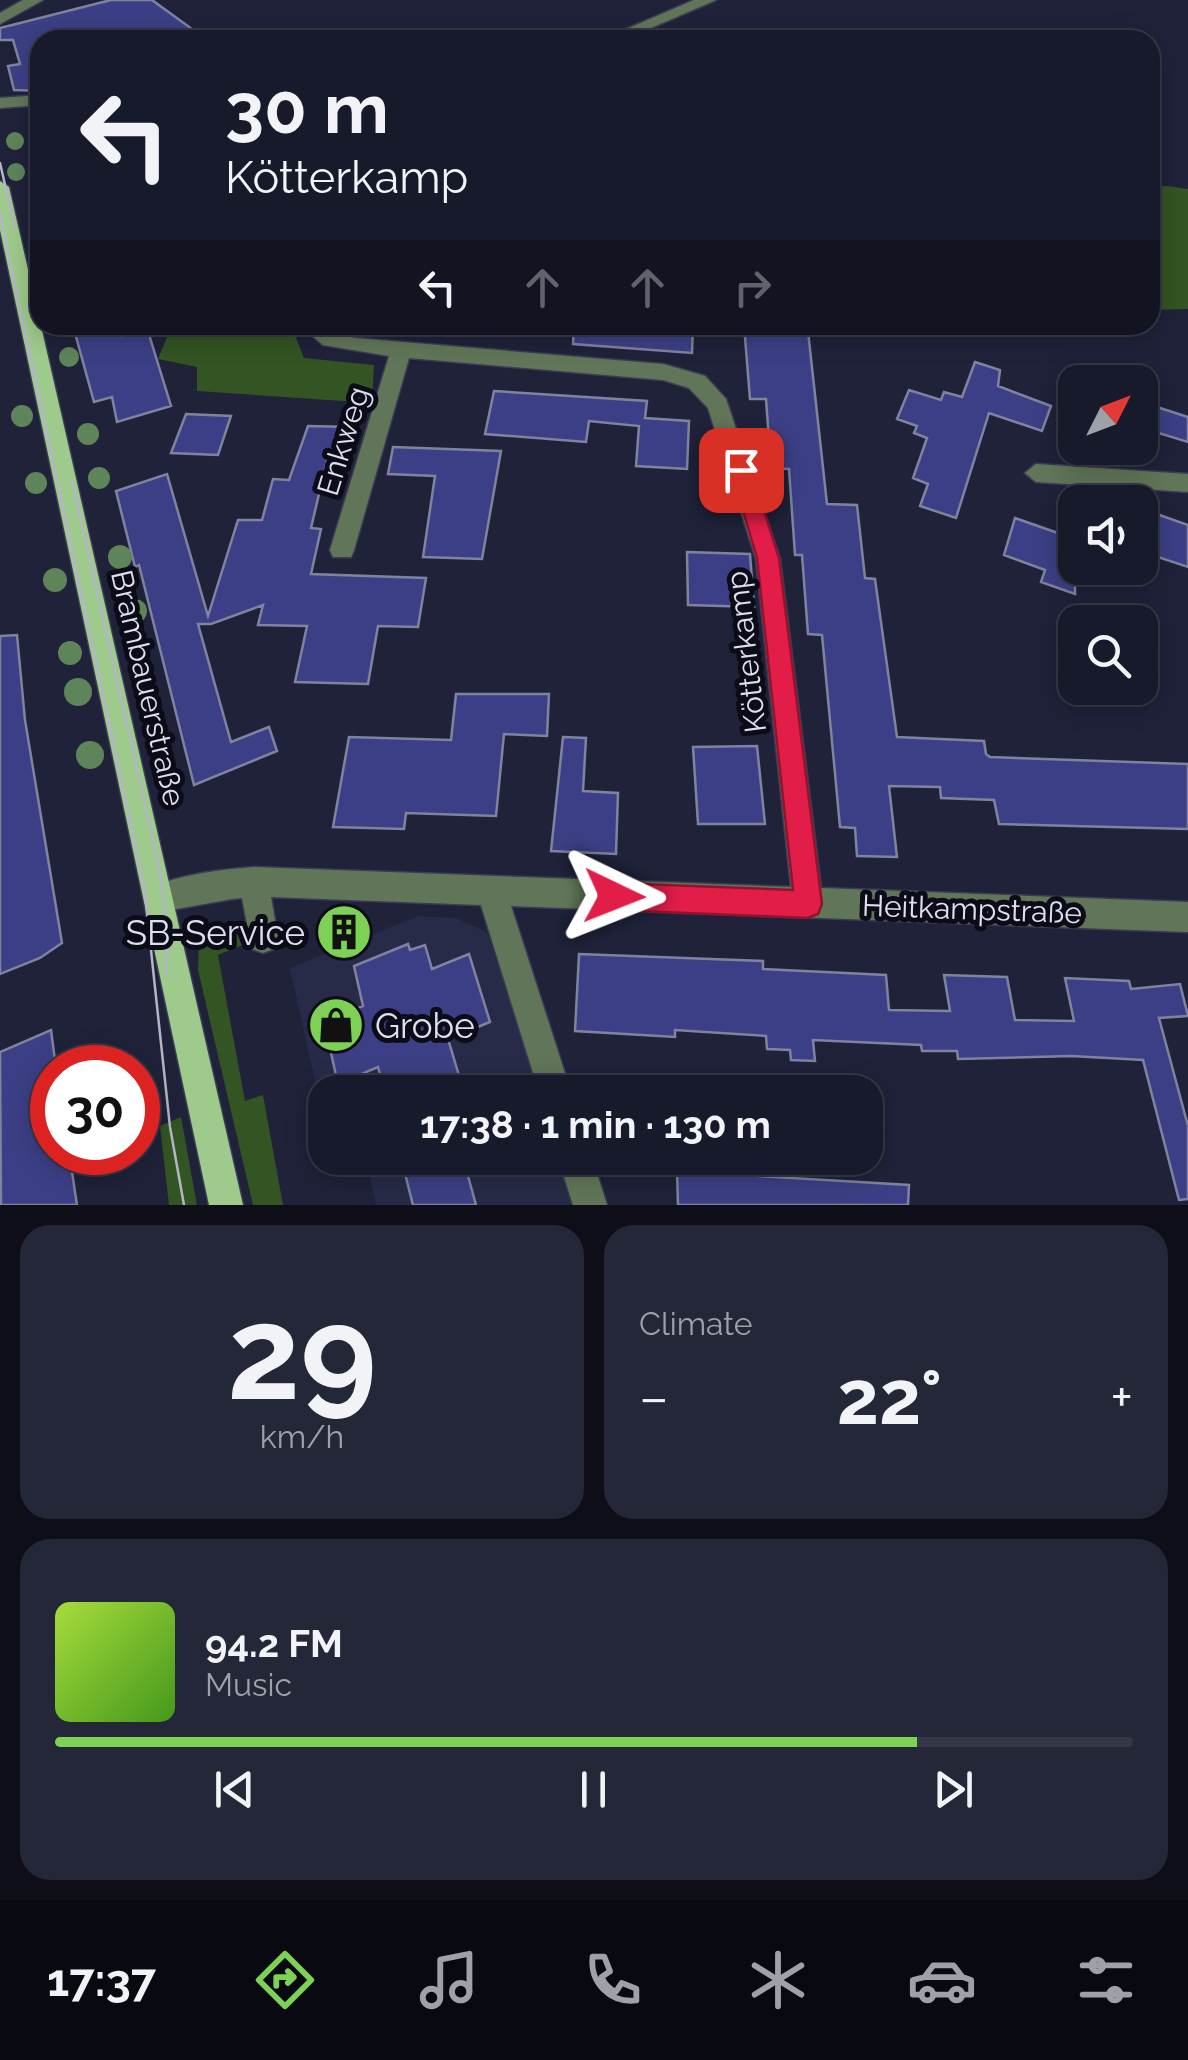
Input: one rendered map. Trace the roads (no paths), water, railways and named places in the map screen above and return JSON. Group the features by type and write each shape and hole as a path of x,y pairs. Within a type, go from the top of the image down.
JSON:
{"main road":[{"name":"Brambauerstraße","path":"0,187 30,321"},
{"name":"Brambauerstraße","path":"33,335 226,1205"}],"street":[{"path":"0,19 36,0"},
{"path":"634,30 708,0"},
{"path":"0,103 30,101"},
{"name":"Kötterkamp","path":"323,335 330,340 402,350 663,372 697,382 718,405 768,558 808,904"},
{"name":"Enkweg","path":"342,550 402,350"},
{"path":"1036,473 1188,483"},
{"path":"254,882 263,938"},
{"name":"Heitkampstraße","path":"159,899 203,886 254,882 1188,917"},
{"path":"492,893 550,1075"},
{"path":"581,1175 590,1205"}],"tram line":[{"path":"0,163 15,228"},
{"path":"0,214 144,885 170,1127 184,1205"},
{"path":"72,481 159,866 166,916 167,976"}],"place":[{"name":"SB-Service","path":"344,932"},
{"name":"Grobe","path":"336,1025"}]}
